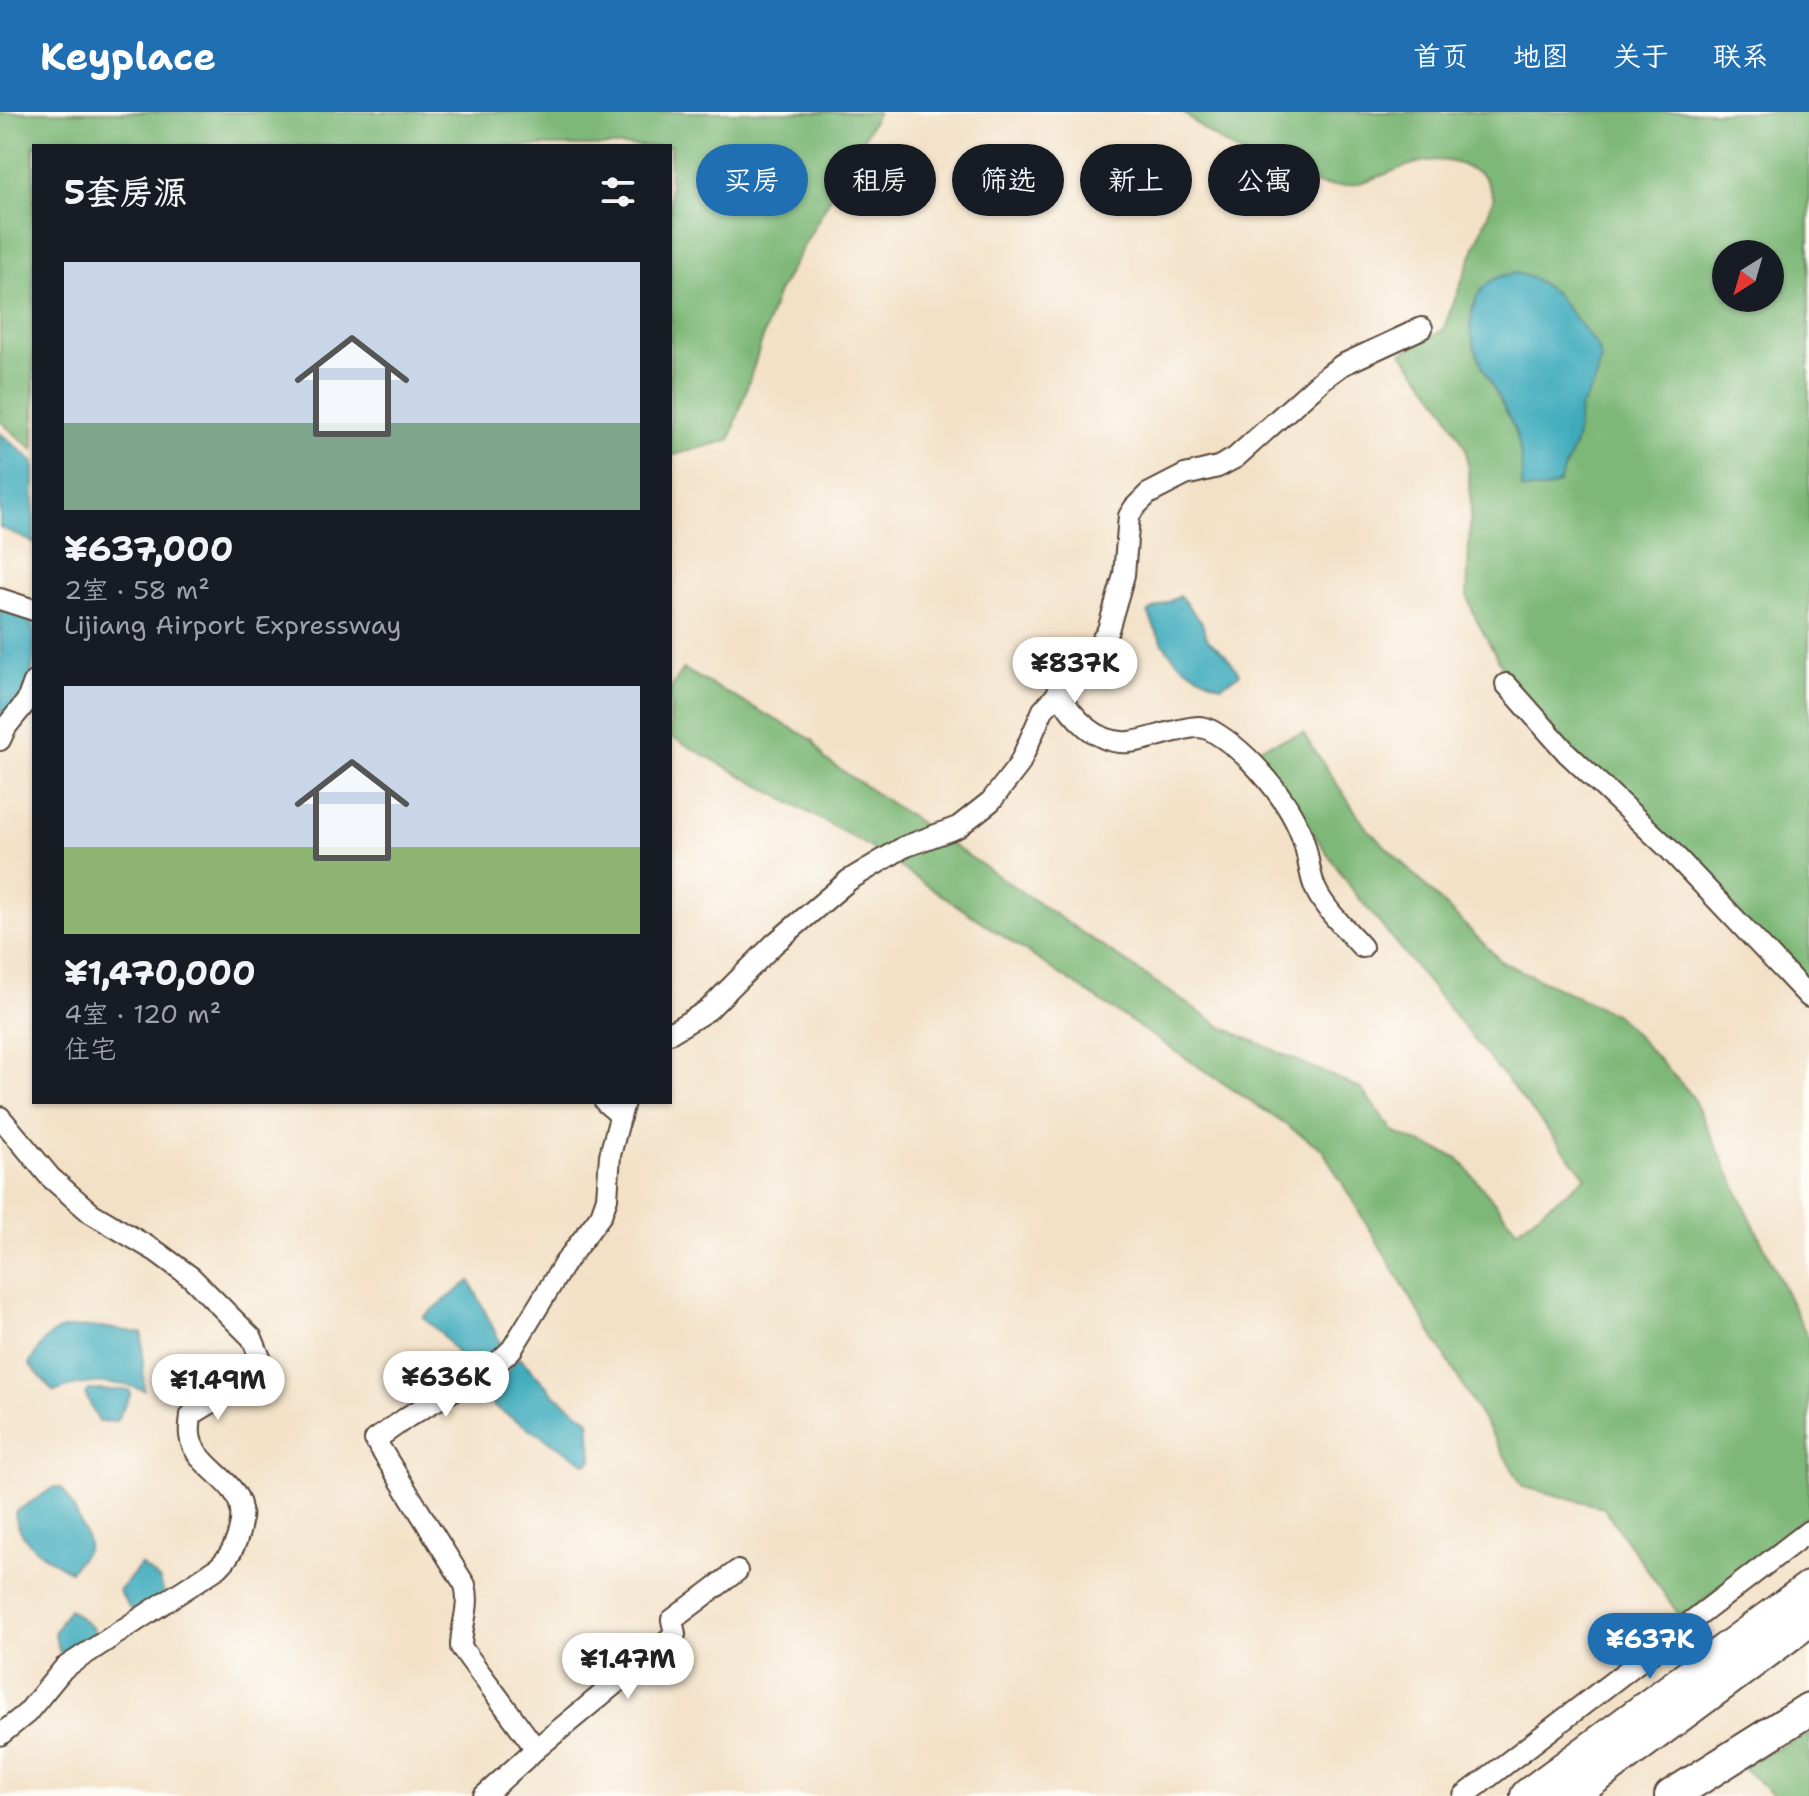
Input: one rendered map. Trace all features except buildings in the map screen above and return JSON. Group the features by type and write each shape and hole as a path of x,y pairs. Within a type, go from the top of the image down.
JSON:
{"highway":[{"path":"1528,1796 1809,1589"},
{"path":"1569,1796 1809,1619"},
{"path":"1671,1796 1809,1709"}],"street":[{"path":"672,1032 708,1010 774,944 849,880 904,847 958,827 991,801 1019,765 1043,710 1092,656 1108,630 1124,575 1129,516 1140,501 1185,475 1218,467 1235,458 1342,365 1422,328"},
{"path":"0,599 32,609"},
{"path":"1506,684 1567,753 1669,849 1809,997"},
{"path":"0,740 6,727 27,701 32,687"},
{"path":"1058,691 1068,711 1078,721 1113,740 1127,742 1201,727 1214,732 1244,755 1290,809 1318,893 1362,947"},
{"path":"536,1749 461,1647 468,1600 462,1577 375,1440 409,1416 492,1368 512,1349 564,1264 601,1215 607,1198 616,1106"},
{"path":"0,1117 50,1177 91,1213 157,1252 191,1277 252,1338 263,1365 260,1373 191,1415 189,1432 193,1445 203,1461 233,1491 239,1503 239,1531 229,1556 219,1567 64,1668 27,1713 0,1735"},
{"path":"1464,1796 1809,1531"},
{"path":"484,1796 675,1634 672,1620 737,1571"}],"green space":[{"path":"0,112 878,112 860,144 824,144 824,209 777,294 730,440 672,455 672,144 32,144 32,448 0,421"},
{"path":"1183,112 1809,112 1809,991 1571,749 1510,681 1476,619 1467,595 1471,502 1466,449 1442,404 1402,353 1443,330 1494,198 1485,178 1449,161 1433,160 1353,185 1320,184 1320,144 1224,144"},
{"path":"683,669 813,740 825,759 1222,1027 1361,1089 1395,1133 1458,1158 1517,1230 1586,1177 1354,892 1255,749 1303,733 1365,826 1502,962 1617,1015 1691,1094 1809,1340 1809,1513 1682,1619 1603,1507 1523,1487 1322,1149 865,844 672,737 672,687"},
{"path":"1809,1734 1809,1796 1775,1796 1740,1766"}],"water":[{"path":"1517,273 1534,279 1554,292 1595,343 1601,357 1596,381 1580,408 1576,441 1559,483 1546,489 1522,489 1518,440 1476,352 1472,334 1471,315 1480,291 1494,279"},
{"path":"0,433 32,460 32,542 0,527"},
{"path":"1180,596 1202,623 1208,640 1225,654 1240,674 1221,686 1193,672 1175,658 1155,628 1148,612"},
{"path":"0,607 19,612 32,625 32,668 27,687 19,700 1,717"},
{"path":"470,1281 501,1344 491,1358 468,1368 442,1334 423,1317"},
{"path":"101,1327 142,1333 144,1390 99,1383 54,1392 29,1364 44,1342 57,1331"},
{"path":"519,1357 555,1395 589,1420 592,1460 587,1464 493,1406 489,1395"},
{"path":"89,1390 129,1390 131,1394 116,1421 99,1422 85,1394"},
{"path":"55,1487 61,1488 68,1498 88,1545 70,1571 27,1541 15,1512"},
{"path":"141,1565 160,1580 165,1597 132,1612 119,1591"},
{"path":"69,1609 94,1629 94,1634 60,1653 54,1633"}]}
